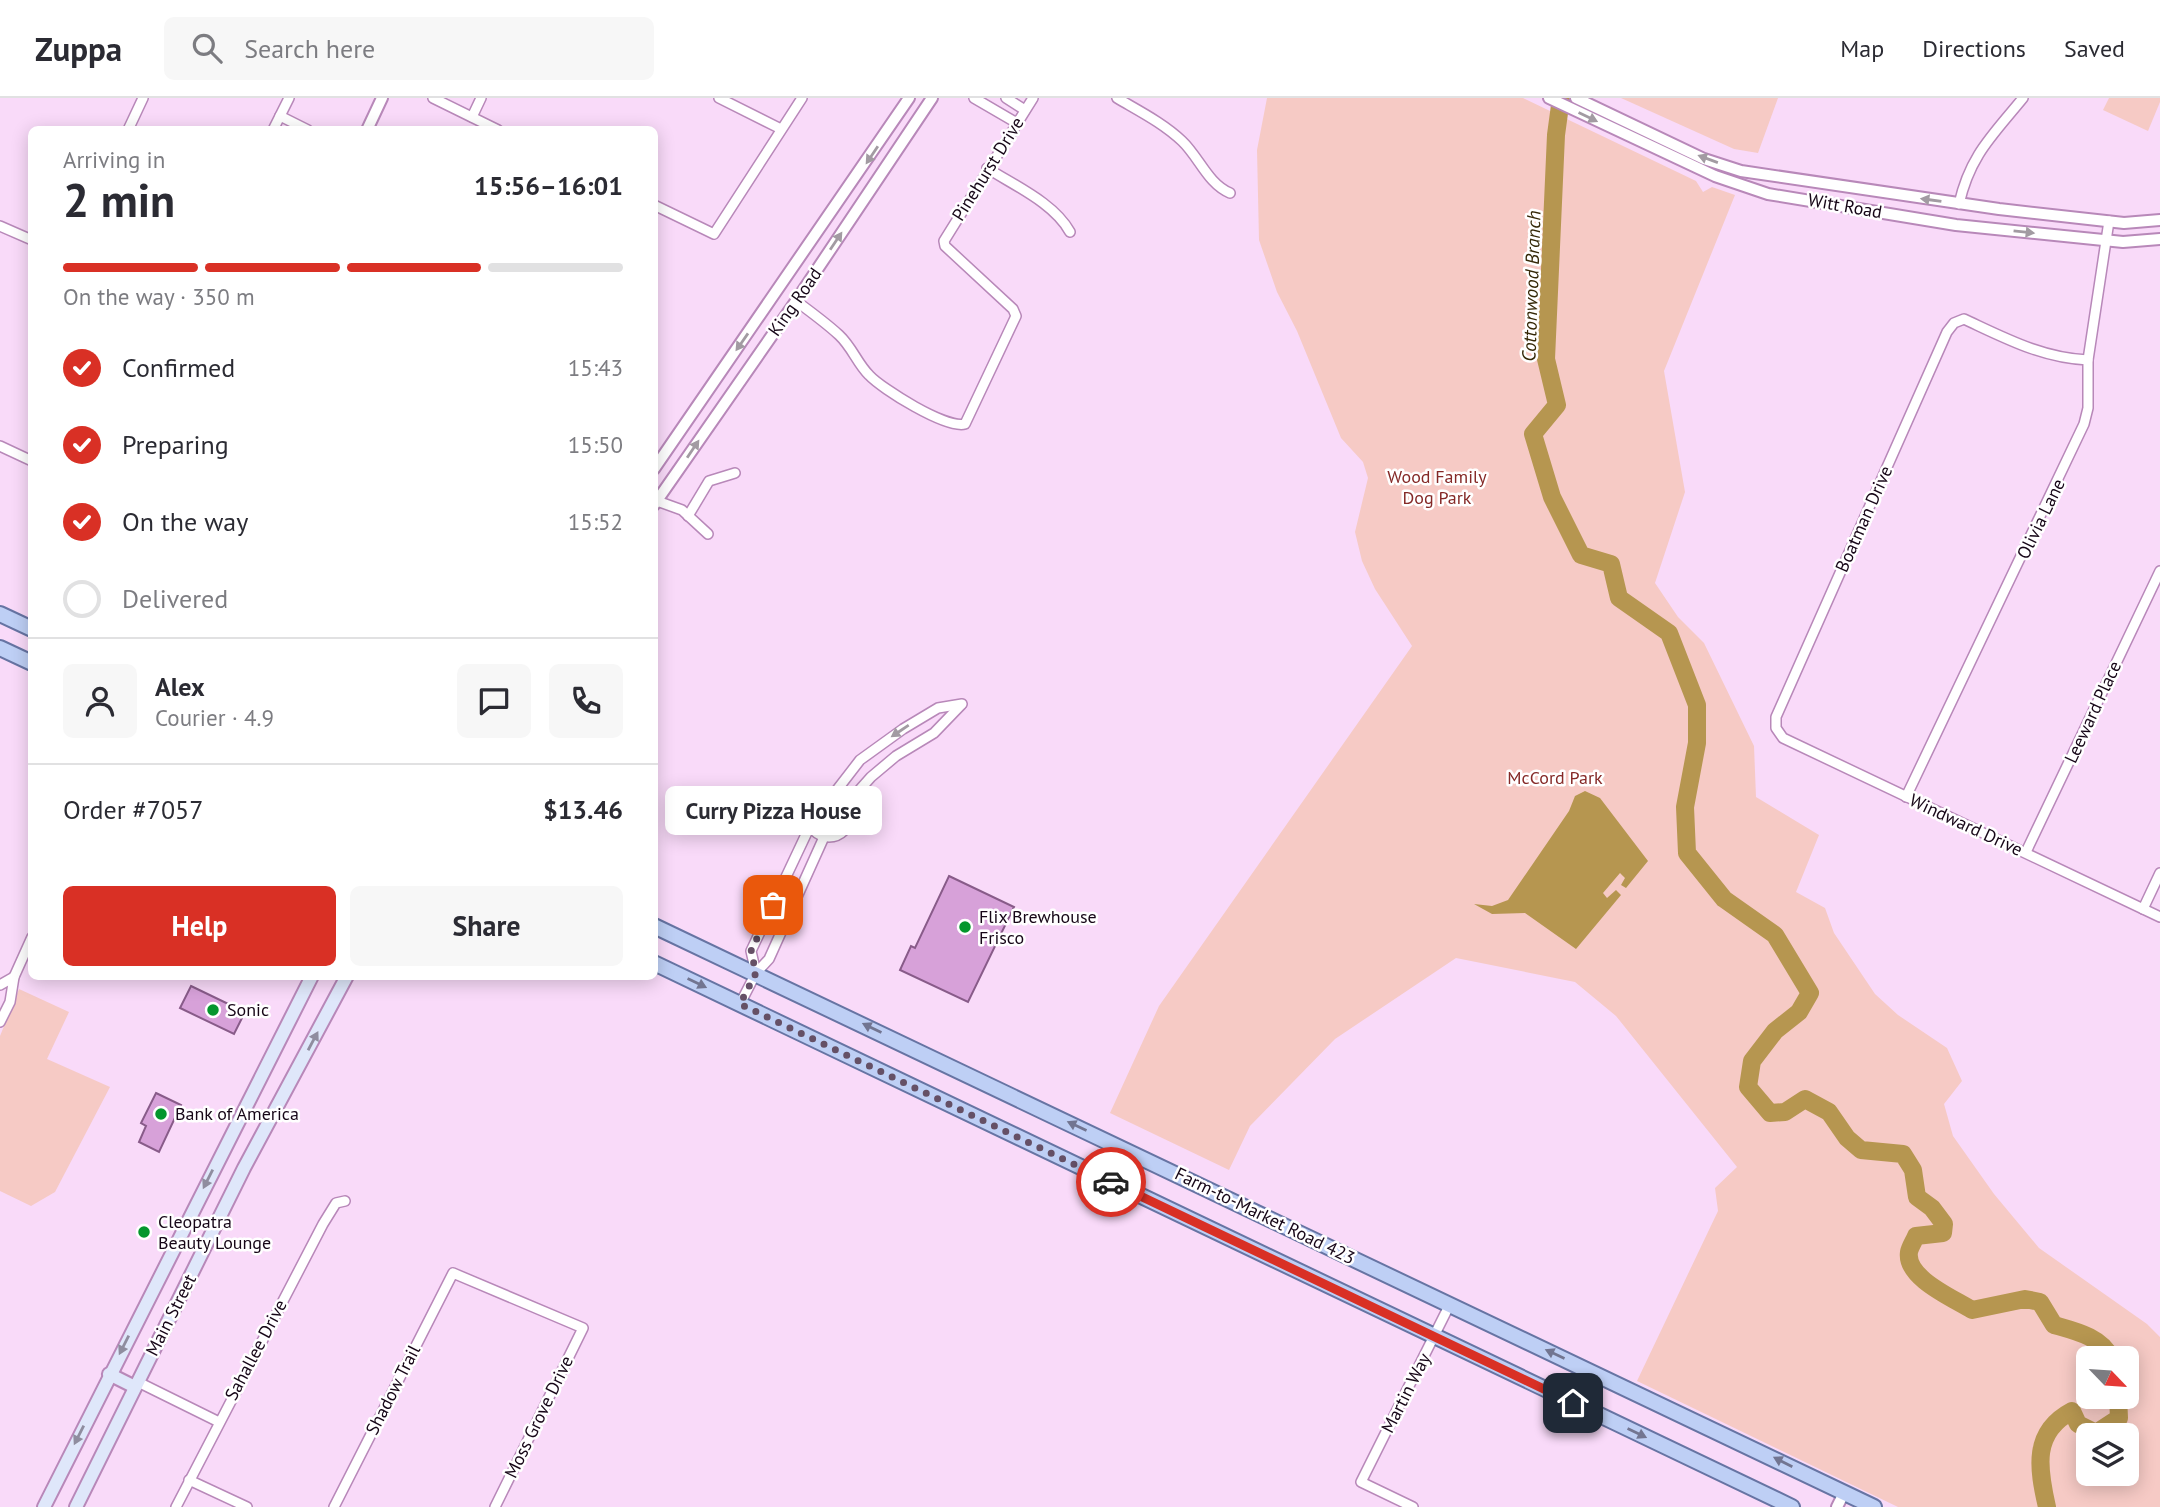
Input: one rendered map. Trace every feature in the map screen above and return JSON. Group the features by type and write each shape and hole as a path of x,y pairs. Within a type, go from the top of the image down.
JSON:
{"main road":[{"path":"0,614 28,627"},
{"path":"0,648 28,661"},
{"name":"Farm-to-Market Road 423","path":"658,928 1874,1507"},
{"name":"Farm-to-Market Road 423","path":"658,965 1791,1507"},
{"name":"Main Street","path":"44,1507 310,980"},
{"name":"Main Street","path":"76,1507 244,1168 345,980"},
{"path":"109,1374 137,1385"}],"street":[{"path":"130,126 143,98"},
{"path":"275,126 289,98"},
{"path":"369,126 382,98"},
{"path":"433,98 490,126"},
{"path":"472,117 481,98"},
{"path":"719,98 781,129"},
{"path":"658,207 714,234 802,98"},
{"name":"King Road","path":"658,463 909,98"},
{"name":"King Road","path":"658,498 796,301 932,98"},
{"path":"974,98 1017,123"},
{"path":"1006,98 1025,110"},
{"name":"Pinehurst Drive","path":"796,301 841,337 861,366 877,382 939,419 954,425 965,424 1016,316 1013,309 945,246 944,242 987,168 1033,98"},
{"path":"1117,98 1158,122 1182,141 1203,164 1220,189 1230,193"},
{"name":"Witt Road","path":"1549,98 1741,171 1959,204 2109,221 2160,220"},
{"name":"Witt Road","path":"1576,98 1630,131 1716,177 1768,194 1956,225 2108,240 2160,240"},
{"path":"1956,225 1965,178 1979,150 2023,98"},
{"path":"280,116 300,126"},
{"path":"987,168 1053,211 1063,220 1070,232"},
{"name":"Olivia Lane","path":"1906,797 2078,441 2088,408 2088,360 2109,221"},
{"path":"0,226 28,238"},
{"path":"780,289 796,301"},
{"name":"Boatman Drive","path":"1776,728 1776,716 1947,332 1954,323 1964,319 2037,353 2061,359 2088,360"},
{"path":"0,446 28,459"},
{"path":"688,516 709,481 734,473"},
{"path":"658,503 682,510 708,534"},
{"name":"Leeward Place","path":"2026,852 2160,571"},
{"path":"756,973 751,951 810,826 807,813 813,801 833,794 860,760 903,729 938,708 962,705 934,733 896,756 871,777 847,804"},
{"name":"Windward Drive","path":"1776,728 1783,738 2160,918"},
{"path":"810,826 824,837 838,835 844,831 850,818 847,804 833,794"},
{"path":"740,1004 756,973 769,959 824,837"},
{"path":"2143,909 2160,873"},
{"path":"0,1022 10,1002 14,977 28,946"},
{"path":"0,985 14,977"},
{"name":"Sahallee Drive","path":"176,1507 323,1224 336,1203 345,1201"},
{"name":"Shadow Trail","path":"334,1507 453,1273 583,1328"},
{"name":"Martin Way","path":"1413,1507 1361,1482 1450,1304"},
{"name":"Moss Grove Drive","path":"495,1507 583,1328"},
{"path":"137,1385 219,1422"},
{"path":"190,1480 247,1507"},
{"path":"1837,1507 1844,1493"}],"green space":[{"name":"McCord Park","path":"1267,98 1523,98 1696,181 1703,192 1712,187 1735,195 1664,371 1685,492 1655,583 1678,617 1704,643 1754,746 1756,797 1819,835 1796,892 1825,908 1834,933 1875,994 1898,1015 1947,1048 1962,1081 1944,1104 1953,1136 1994,1194 2039,1248 2147,1324 2160,1337 2160,1507 1898,1507 1637,1381 1718,1211 1715,1188 1737,1167 1616,1016 1575,982 1456,958 1335,1039 1250,1126 1229,1170 1110,1113 1159,1006 1412,646 1375,589 1362,561 1355,532 1368,478 1363,462 1341,438 1297,331 1277,292 1259,240 1257,150"},
{"path":"1621,98 1778,98 1758,153 1734,149"},
{"path":"2109,98 2160,98 2160,102 2148,131 2103,110"},
{"path":"19,989 69,1012 47,1059 110,1087 55,1192 31,1206 0,1191 0,1036"}],"shaded area":[{"path":"1585,791 1600,798 1648,861 1626,888 1621,885 1625,878 1620,873 1603,893 1607,898 1616,890 1621,895 1576,949 1525,913 1492,914 1474,904 1492,906 1508,900 1569,811 1575,796"}],"building":[{"name":"Flix Brewhouse Frisco","path":"949,876 1014,907 968,1002 900,970 911,946 915,948"},
{"name":"Sonic","path":"191,986 245,1012 234,1034 180,1008"},
{"name":"Bank of America","path":"156,1093 181,1105 159,1152 139,1142 146,1126 141,1123"}],"waterway":[{"name":"Cottonwood Branch","path":"1561,98 1556,135 1546,359 1557,405 1533,434 1552,497 1581,555 1611,564 1619,598 1669,633 1697,705 1697,743 1685,807 1687,853 1724,899 1775,935 1810,993 1799,1012 1775,1031 1752,1061 1748,1087 1770,1113 1785,1112 1805,1099 1829,1112 1847,1138 1861,1150 1903,1154 1913,1170 1917,1197 1932,1208 1944,1224 1943,1233 1916,1236 1909,1252 1914,1270 1922,1279 1972,1310 2025,1299 2040,1302 2054,1325 2079,1333 2102,1346"},
{"name":"Cottonwood Branch","path":"2047,1507 2040,1465 2044,1440 2050,1429 2072,1411 2078,1424 2096,1433 2119,1418 2119,1409"}],"way so far":[{"path":"773,905 751,951 756,973 740,1004 1111,1182"}],"place":[{"name":"Curry Pizza House","path":"773,905"},
{"name":"Flix Brewhouse Frisco","path":"965,927"},
{"name":"Sonic","path":"213,1010"},
{"name":"Bank of America","path":"161,1114"},
{"name":"Cleopatra Beauty Lounge","path":"144,1232"}],"route":[{"path":"1111,1182 1573,1403"}],"park label":[{"name":"Wood Family Dog Park","path":"1437,487"}]}
